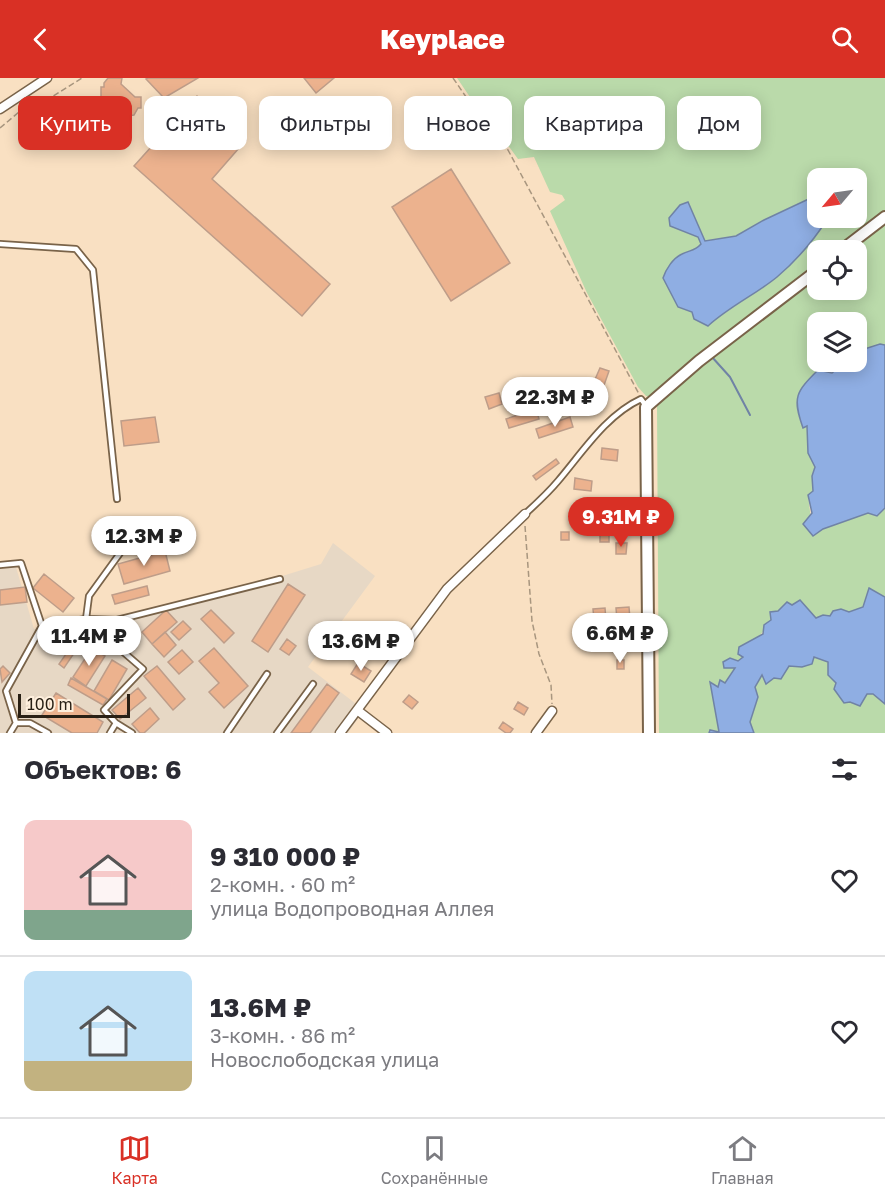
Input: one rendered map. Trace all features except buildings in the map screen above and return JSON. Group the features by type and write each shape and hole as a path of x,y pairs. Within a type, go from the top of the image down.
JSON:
{"street":[{"path":"0,109 47,78"},
{"path":"855,240 885,217"},
{"path":"649,733 644,403 807,278"},
{"path":"340,733 447,589 525,514"},
{"path":"357,710 387,733"},
{"path":"536,733 552,711"}],"lane":[{"path":"0,244 76,249 93,270 117,499"},
{"path":"525,514 556,484 594,437 626,407 644,403"},
{"path":"86,619 89,596 131,538"},
{"path":"0,565 21,563 42,626 6,691"},
{"path":"42,626 86,619 117,620 280,579"},
{"path":"95,639 121,650 142,669 104,710 116,723 132,733"},
{"path":"227,733 267,674"},
{"path":"277,733 313,684"},
{"path":"0,687 6,691 16,723 10,733"},
{"path":"16,723 30,723 48,733"},
{"path":"110,733 116,723"}],"path":[{"path":"0,128 19,112 47,100 82,78"},
{"path":"453,78 490,133 508,150 644,403"},
{"path":"525,514 532,621 539,654 551,685 552,711"}],"shaded area":[{"path":"333,543 375,576 308,667 364,710 348,733 0,733 0,569 16,567 34,629 195,603 321,564"}],"green space":[{"path":"457,78 885,78 885,215 867,227 867,168 807,168 807,200 736,236 704,241 688,202 684,230 699,237 701,244 696,250 682,254 670,265 678,307 692,312 708,325 769,283 807,247 807,272 710,345 653,397 646,396 638,387 587,293 550,211 565,200 562,195 550,192 534,157 518,159 511,150 512,96 469,96"},
{"path":"885,225 885,345 880,344 867,349 867,312 807,312 807,372 816,372 801,390 797,409 803,428 807,426 808,453 815,467 812,476 813,491 808,495 813,536 823,529 868,513 877,516 885,508 885,597 869,588 863,607 849,613 841,609 833,611 831,616 823,615 816,618 787,602 738,662 725,683 718,687 711,683 719,732 709,730 709,733 659,733 657,405 693,370 807,284 807,300 867,300 865,240"},
{"path":"821,228 865,228 846,240 812,240"},
{"path":"814,657 828,662 840,687 854,703 860,706 867,694 873,694 885,704 885,733 754,733 750,722 758,697 755,687 763,674 767,683 774,678 781,678 789,666 802,667"}],"water":[{"path":"807,200 807,228 821,228 812,240 807,240 805,249 777,277 708,326 694,319 692,312 678,307 663,278 676,258 701,244 698,237 670,226 669,218 680,205 688,202 705,241 736,236"},
{"path":"880,344 885,345 885,508 877,516 868,513 823,529 813,536 803,524 812,513 808,495 813,491 812,476 815,467 808,453 807,426 803,428 798,409 798,396 816,372 867,372 867,348"},
{"path":"869,588 885,597 885,704 873,694 867,694 860,706 850,702 844,703 834,689 836,683 828,675 828,662 814,657 812,664 802,667 789,666 781,679 774,678 766,684 762,675 755,687 758,697 750,722 754,733 709,733 710,730 719,732 710,682 718,687 720,680 725,683 735,668 724,668 723,662 730,658 738,661 743,657 738,654 739,647 763,634 764,625 771,620 770,612 778,611 787,602 792,605 800,600 816,618 823,615 830,616 833,611 841,609 849,612 863,607"}],"waterway":[{"path":"712,357 730,377 750,415"}]}
